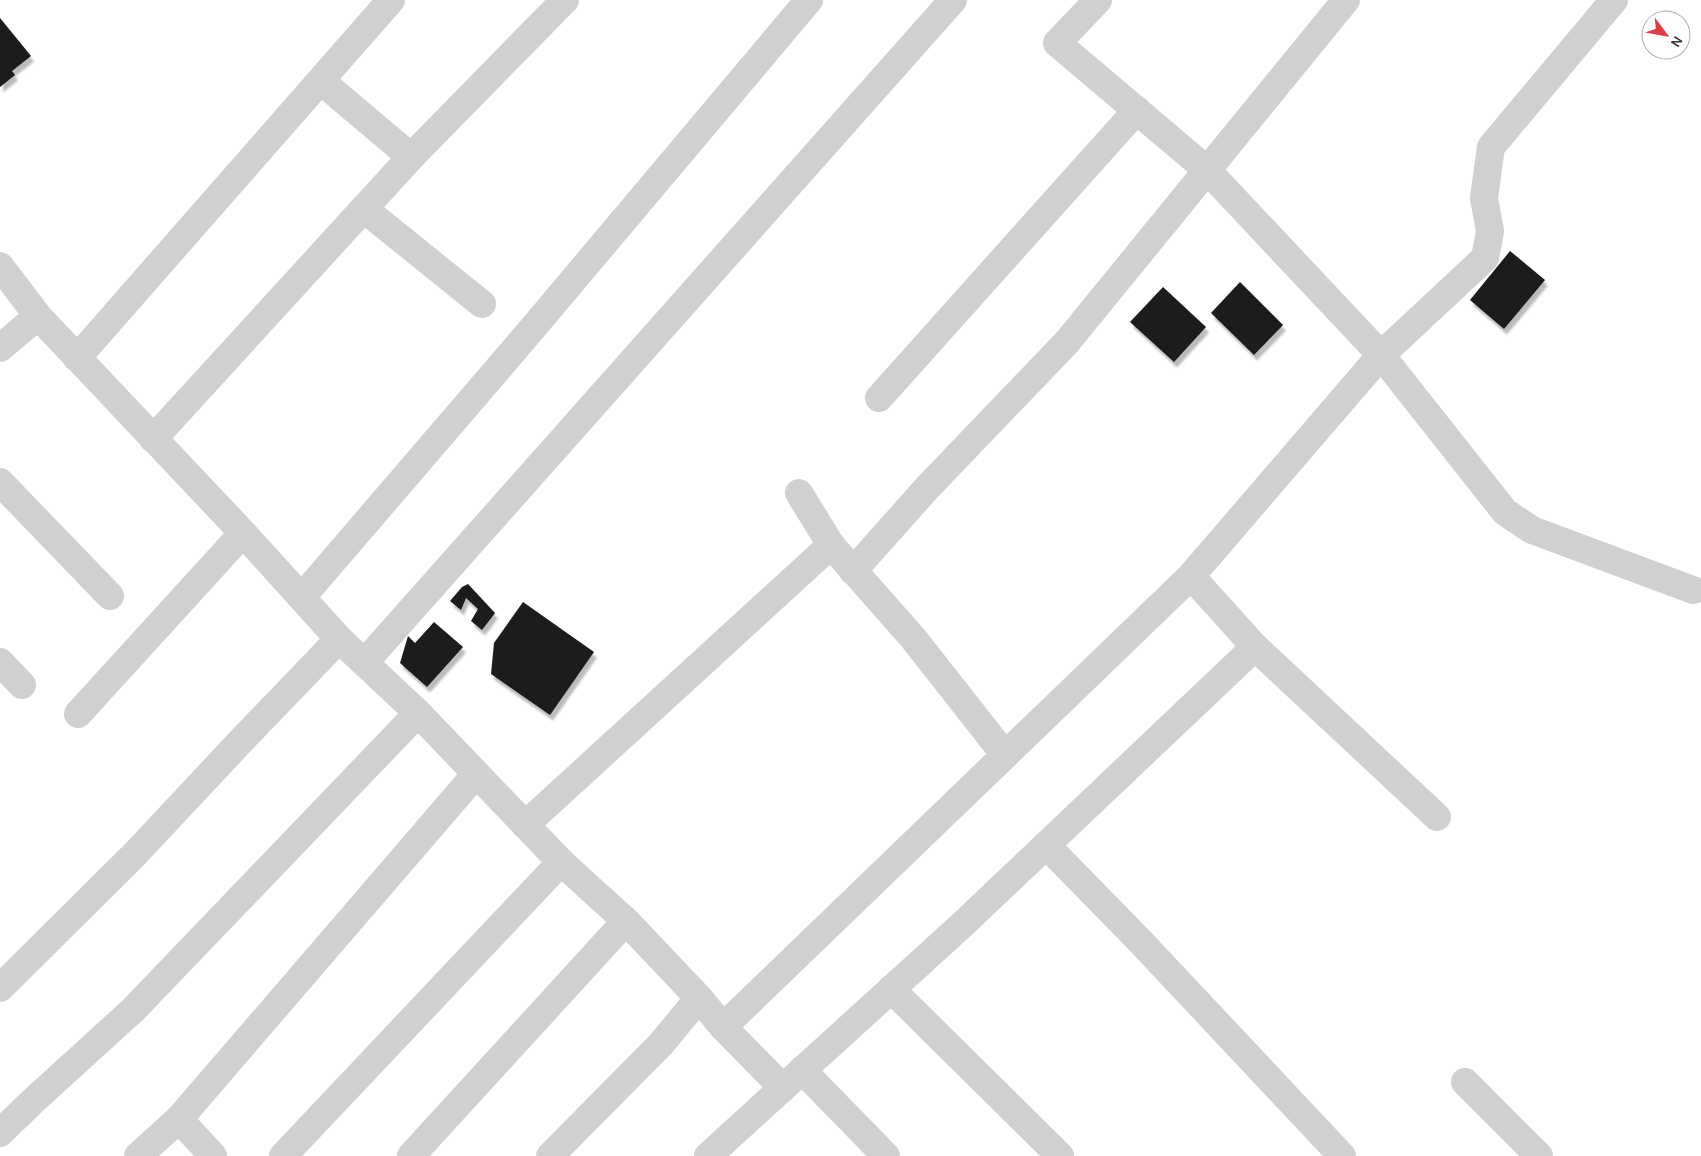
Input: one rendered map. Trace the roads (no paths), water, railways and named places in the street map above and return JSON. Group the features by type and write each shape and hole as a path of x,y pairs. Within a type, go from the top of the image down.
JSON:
{"street":[{"path":"77,358 391,0"},
{"path":"153,439 411,157 564,0"},
{"path":"302,597 539,321 809,0"},
{"path":"365,662 954,0"},
{"path":"1098,0 1057,43 1207,170 1381,354 1505,512 1532,530 1693,590"},
{"path":"853,571 927,488 1066,342 1346,0"},
{"path":"723,1027 1191,576 1381,354 1485,258 1490,231 1484,198 1491,147 1614,0"},
{"path":"320,80 411,157"},
{"path":"879,398 1137,110"},
{"path":"364,209 482,304"},
{"path":"0,266 38,316 243,533 339,638 418,713 561,862 626,922 699,998 723,1027 792,1079 886,1156"},
{"path":"0,348 38,316"},
{"path":"0,482 110,596"},
{"path":"799,493 831,545 913,638 1005,755"},
{"path":"78,714 243,533"},
{"path":"525,825 831,545"},
{"path":"1191,576 1255,647 1437,818"},
{"path":"0,988 135,854 339,638"},
{"path":"708,1156 963,924 1255,647"},
{"path":"0,662 22,685"},
{"path":"0,1133 133,1010 418,713"},
{"path":"138,1156 178,1119 476,774"},
{"path":"1046,845 1140,940 1342,1156"},
{"path":"283,1156 561,862"},
{"path":"411,1156 626,922"},
{"path":"891,989 1060,1156"},
{"path":"550,1156 661,1044 699,998"},
{"path":"1465,1082 1539,1156"},
{"path":"178,1119 213,1156"}]}
